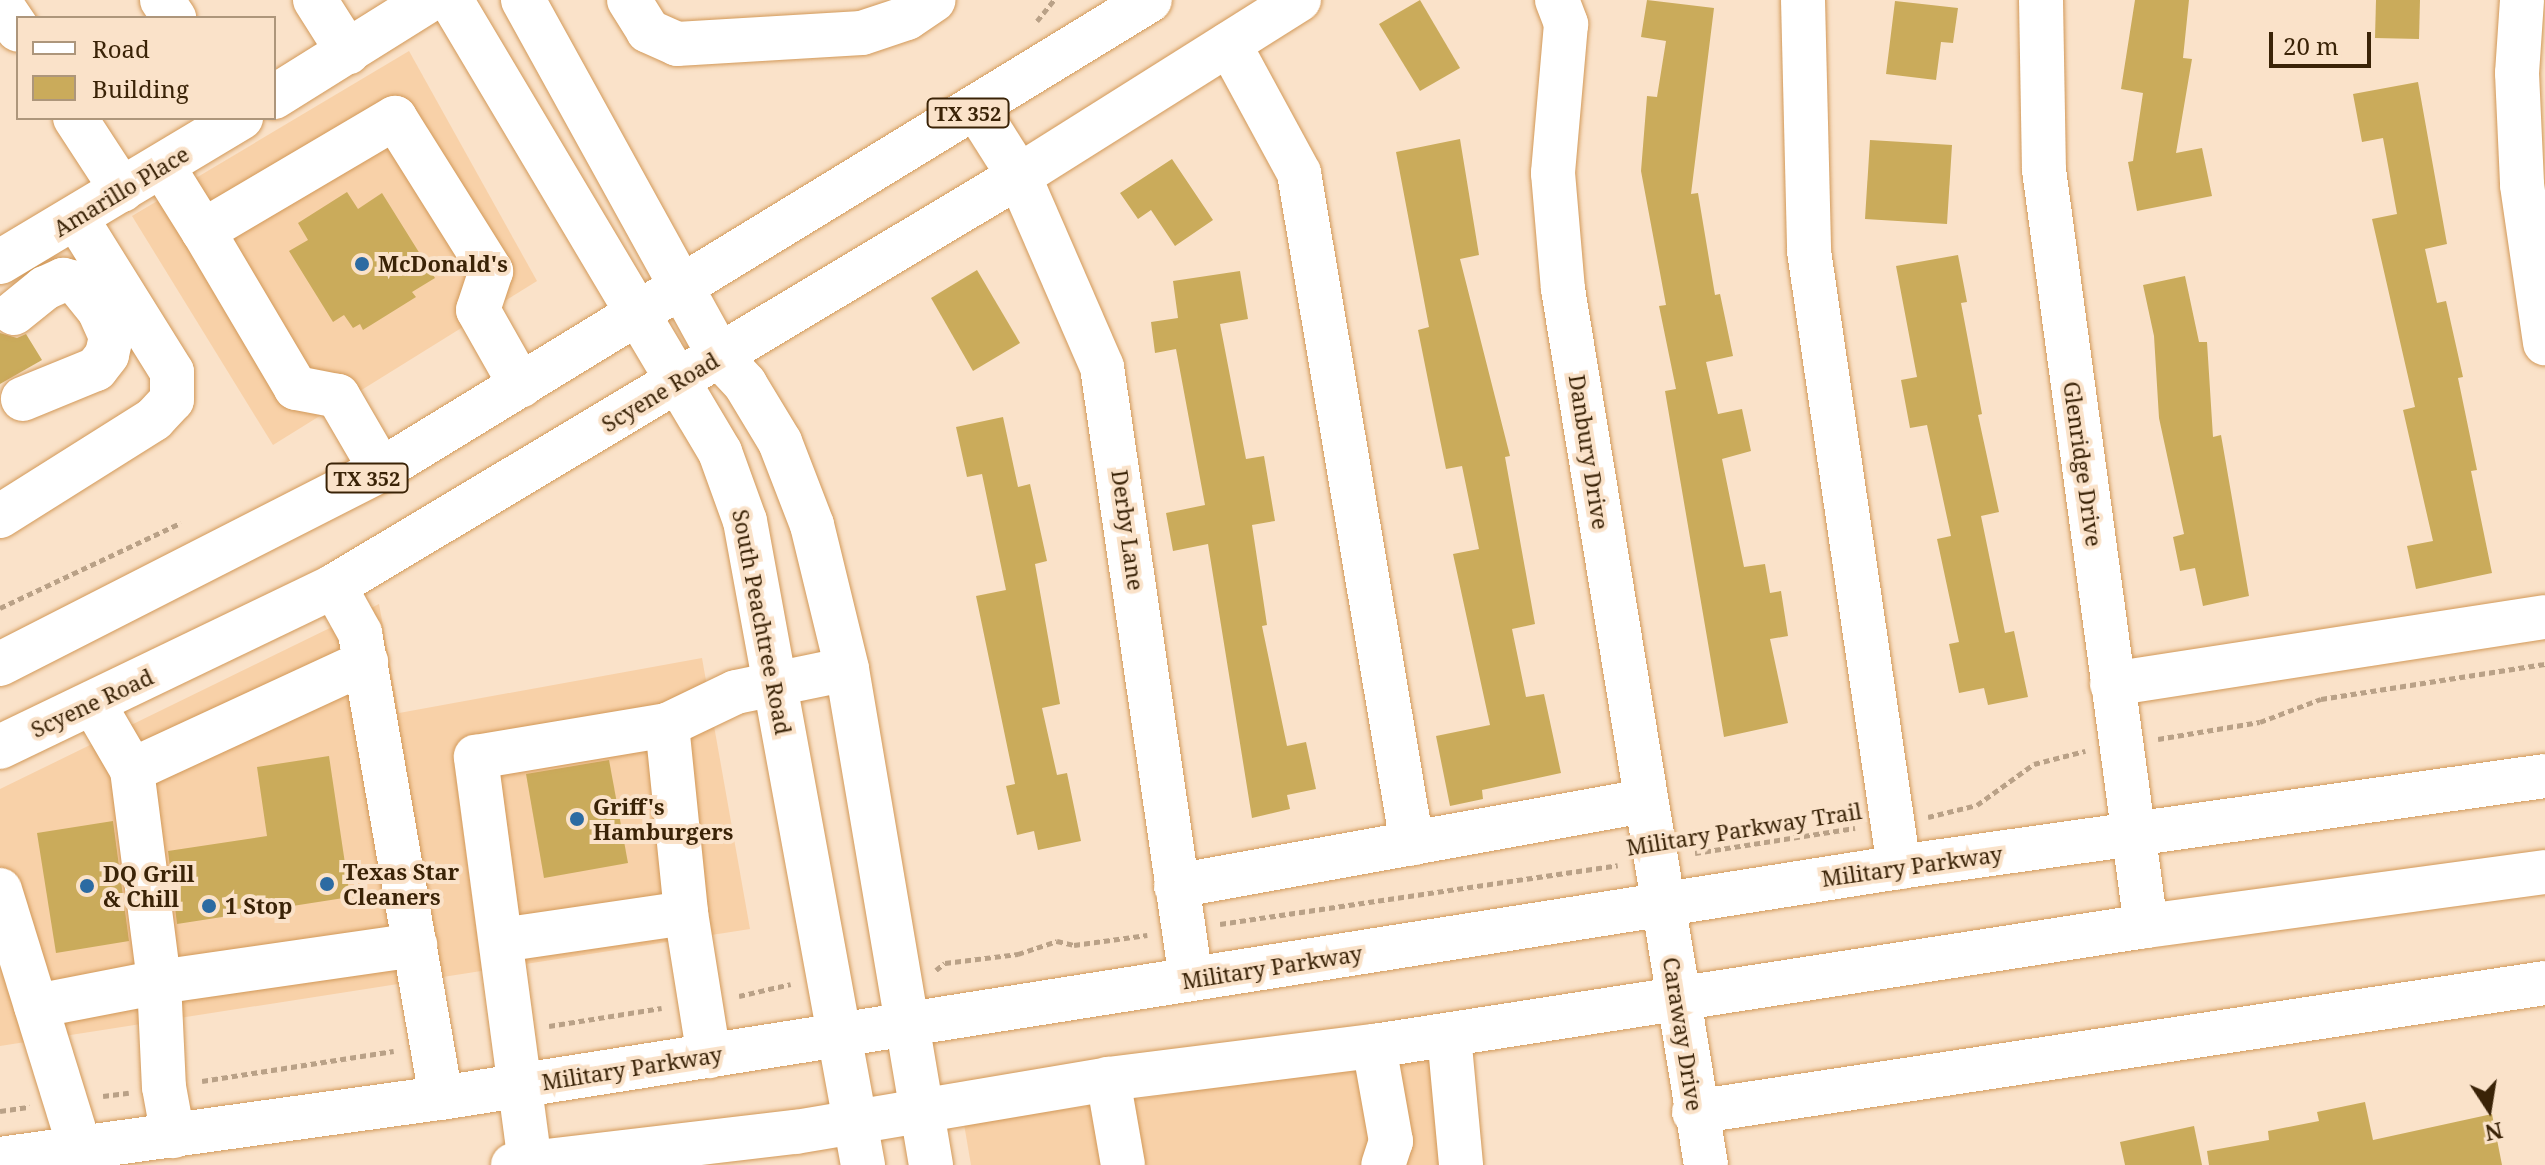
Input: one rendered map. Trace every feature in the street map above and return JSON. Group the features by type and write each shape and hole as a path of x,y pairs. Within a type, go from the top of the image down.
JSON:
{"main road":[{"path":"315,0 348,52"},
{"name":"Amarillo Place","path":"276,96 429,0"},
{"name":"South Peachtree Road","path":"451,0 640,314 675,384 720,452 745,521 863,1165"},
{"path":"523,0 720,357 745,384 780,442 812,525 847,669 931,1165"},
{"path":"629,0 648,31 677,44 862,33 907,18 934,0"},
{"name":"TX 352","path":"0,664 381,470 1150,0"},
{"name":"Scyene Road","path":"0,747 334,586 1019,176 1299,0"},
{"name":"Danbury Drive","path":"1557,0 1566,24 1553,173 1563,289 1662,903"},
{"path":"1803,0 1809,251 1899,867"},
{"name":"Glenridge Drive","path":"2041,0 2044,170 2146,926"},
{"path":"2522,0 2517,73 2522,185 2545,343"},
{"path":"0,3 16,27"},
{"path":"1229,44 1299,173 1412,844"},
{"name":"Derby Lane","path":"976,108 1019,176 1102,367 1191,979"},
{"path":"203,231 395,118 491,271 478,310 521,386"},
{"path":"76,120 122,190"},
{"name":"Amarillo Place","path":"1,260 163,167 237,120"},
{"path":"163,167 296,388 338,396 381,470"},
{"path":"0,516 154,419 172,400 172,372 76,218"},
{"path":"14,313 45,288 63,280 77,283 99,310 111,337 107,355 96,369 23,399"},
{"path":"334,586 360,633 441,1098"},
{"path":"2112,684 2545,617"},
{"path":"132,770 366,662"},
{"path":"847,669 736,692 667,725 476,757 522,1086 522,1164 857,1123 1108,1079 1374,1046 1678,996 2146,926 2545,872"},
{"path":"93,703 132,770 159,982 164,1087 176,1150"},
{"path":"667,725 686,913 709,1056"},
{"name":"Military Parkway","path":"0,1159 80,1148 176,1150 441,1098 1662,903 2545,776"},
{"path":"1176,886 1644,801"},
{"path":"0,890 80,1148"},
{"name":"Caraway Drive","path":"1662,903 1694,1112 1706,1165"},
{"path":"501,940 686,913"},
{"path":"36,1006 159,982 415,945"},
{"path":"1694,1112 2545,983"},
{"path":"1449,1035 1461,1165"},
{"path":"1374,1046 1391,1141 1383,1165"},
{"path":"1108,1079 1123,1165"}],"path":[{"path":"0,608 181,523"},
{"name":"Military Parkway Trail","path":"934,972 945,963 1018,954 1057,941 1074,945 1182,930 1956,812 1977,805 2034,764 2120,745 2260,722 2321,699 2545,664"}],"shaded area":[{"path":"409,51 537,281 273,445 132,216"},
{"path":"379,604 399,713 702,658 750,929 0,1046 0,789"},
{"path":"1436,1056 1446,1165 971,1165 964,1124"}],"building":[{"path":"1420,0 1460,68 1420,91 1379,24"},
{"path":"1647,0 1714,8 1691,194 1698,193 1715,295 1720,294 1733,356 1706,362 1718,414 1742,409 1751,451 1722,459 1744,567 1765,564 1770,593 1781,591 1788,636 1770,639 1788,723 1724,737 1665,391 1676,389 1659,306 1666,305 1641,171 1647,96 1657,97 1666,41 1641,37"},
{"path":"2135,0 2189,0 2183,58 2192,59 2176,153 2202,148 2212,196 2137,211 2128,162 2133,161 2143,93 2121,89"},
{"path":"2376,0 2420,0 2419,39 2375,38"},
{"path":"1895,1 1958,8 1953,43 1941,42 1936,80 1886,74"},
{"path":"2418,82 2447,244 2425,249 2437,303 2446,301 2463,377 2458,378 2477,470 2471,471 2492,573 2416,589 2407,546 2433,541 2403,410 2415,407 2372,219 2397,214 2383,138 2362,142 2353,94"},
{"path":"1460,139 1479,255 1460,259 1510,456 1505,457 1535,624 1512,629 1526,697 1544,694 1561,773 1482,790 1483,799 1450,806 1436,736 1490,725 1453,554 1479,549 1462,466 1446,469 1418,330 1429,327 1396,152"},
{"path":"1870,140 1952,145 1947,224 1865,219"},
{"path":"1172,159 1213,220 1175,246 1151,210 1138,219 1120,193"},
{"name":"McDonald's","path":"347,192 358,209 382,193 435,278 412,292 416,297 363,330 360,324 353,328 344,315 333,322 289,251 308,240 298,223"},
{"path":"1958,255 1967,302 1961,303 1982,414 1978,415 1999,512 1981,516 2005,633 2014,631 2028,697 1988,705 1984,688 1959,693 1949,644 1959,642 1937,539 1951,536 1927,425 1910,428 1901,380 1917,377 1896,266"},
{"path":"977,270 1020,343 973,371 931,298"},
{"path":"1240,271 1248,319 1220,324 1246,459 1264,456 1275,521 1252,525 1267,625 1262,626 1287,746 1306,742 1316,789 1287,795 1290,809 1252,818 1208,544 1173,551 1166,513 1205,505 1176,349 1155,353 1151,322 1178,318 1173,281"},
{"path":"2185,276 2199,342 2207,342 2213,437 2221,435 2249,596 2203,606 2195,568 2180,571 2173,537 2184,534 2159,418 2154,336 2143,285"},
{"path":"0,333 17,338 26,334 42,360 0,384"},
{"path":"1003,417 1018,487 1030,484 1047,561 1035,564 1060,704 1042,708 1057,775 1067,773 1081,841 1038,850 1034,831 1017,835 1006,786 1015,784 976,596 1006,590 982,474 967,477 956,427"},
{"path":"329,756 350,897 177,924 168,851 267,836 257,767"},
{"name":"Griff's Hamburgers","path":"609,760 628,863 544,878 526,774"},
{"name":"DQ Grill & Chill","path":"113,821 129,941 56,953 37,833"},
{"path":"2365,1102 2373,1140 2492,1114 2502,1165 2209,1165 2207,1151 2269,1140 2268,1131 2319,1121 2317,1112"},
{"path":"2194,1126 2202,1165 2125,1165 2120,1142"}],"place":[{"name":"McDonald's","path":"362,264"},
{"name":"Griff's Hamburgers","path":"577,819"},
{"name":"Texas Star Cleaners","path":"327,884"},
{"name":"DQ Grill & Chill","path":"87,886"},
{"name":"1 Stop","path":"209,906"}]}
